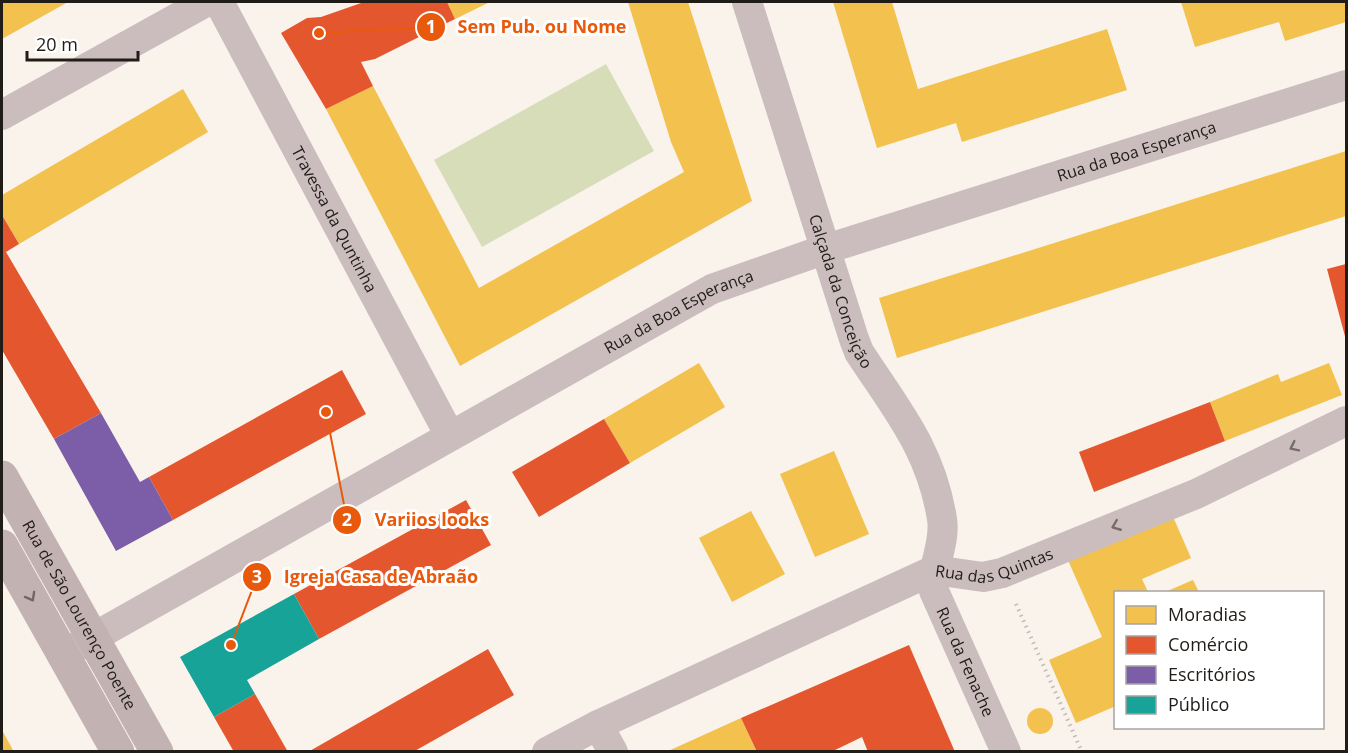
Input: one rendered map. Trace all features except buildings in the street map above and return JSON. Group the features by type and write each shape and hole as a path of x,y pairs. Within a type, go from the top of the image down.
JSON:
{"street":[{"path":"2,115 206,2"},
{"name":"Travessa da Quntinha","path":"219,2 450,436"},
{"name":"Calçada da Conceição","path":"747,2 859,352 913,430 924,453 942,519 934,570"},
{"name":"Rua da Boa Esperança","path":"63,654 700,295 826,249 1347,85"},
{"name":"Rua das Quintas","path":"547,752 598,725 934,570 983,577 1002,573 1196,494 1347,421"},
{"name":"Rua de São Lourenço Poente","path":"2,477 157,752"},
{"name":"Rua de São Lourenço Poente","path":"2,546 118,752"},
{"name":"Rua da Fenache","path":"934,570 934,591 1006,752"},
{"path":"598,725 613,752"}],"path":[{"path":"1002,573 1082,752"}],"green space":[{"path":"606,64 654,151 482,247 434,160"}],"place":[{"name":"Sem Pub. ou Nome","path":"319,33"},
{"name":"Variios looks","path":"326,412"},
{"name":"Igreja Casa de Abraão","path":"231,645"}]}
